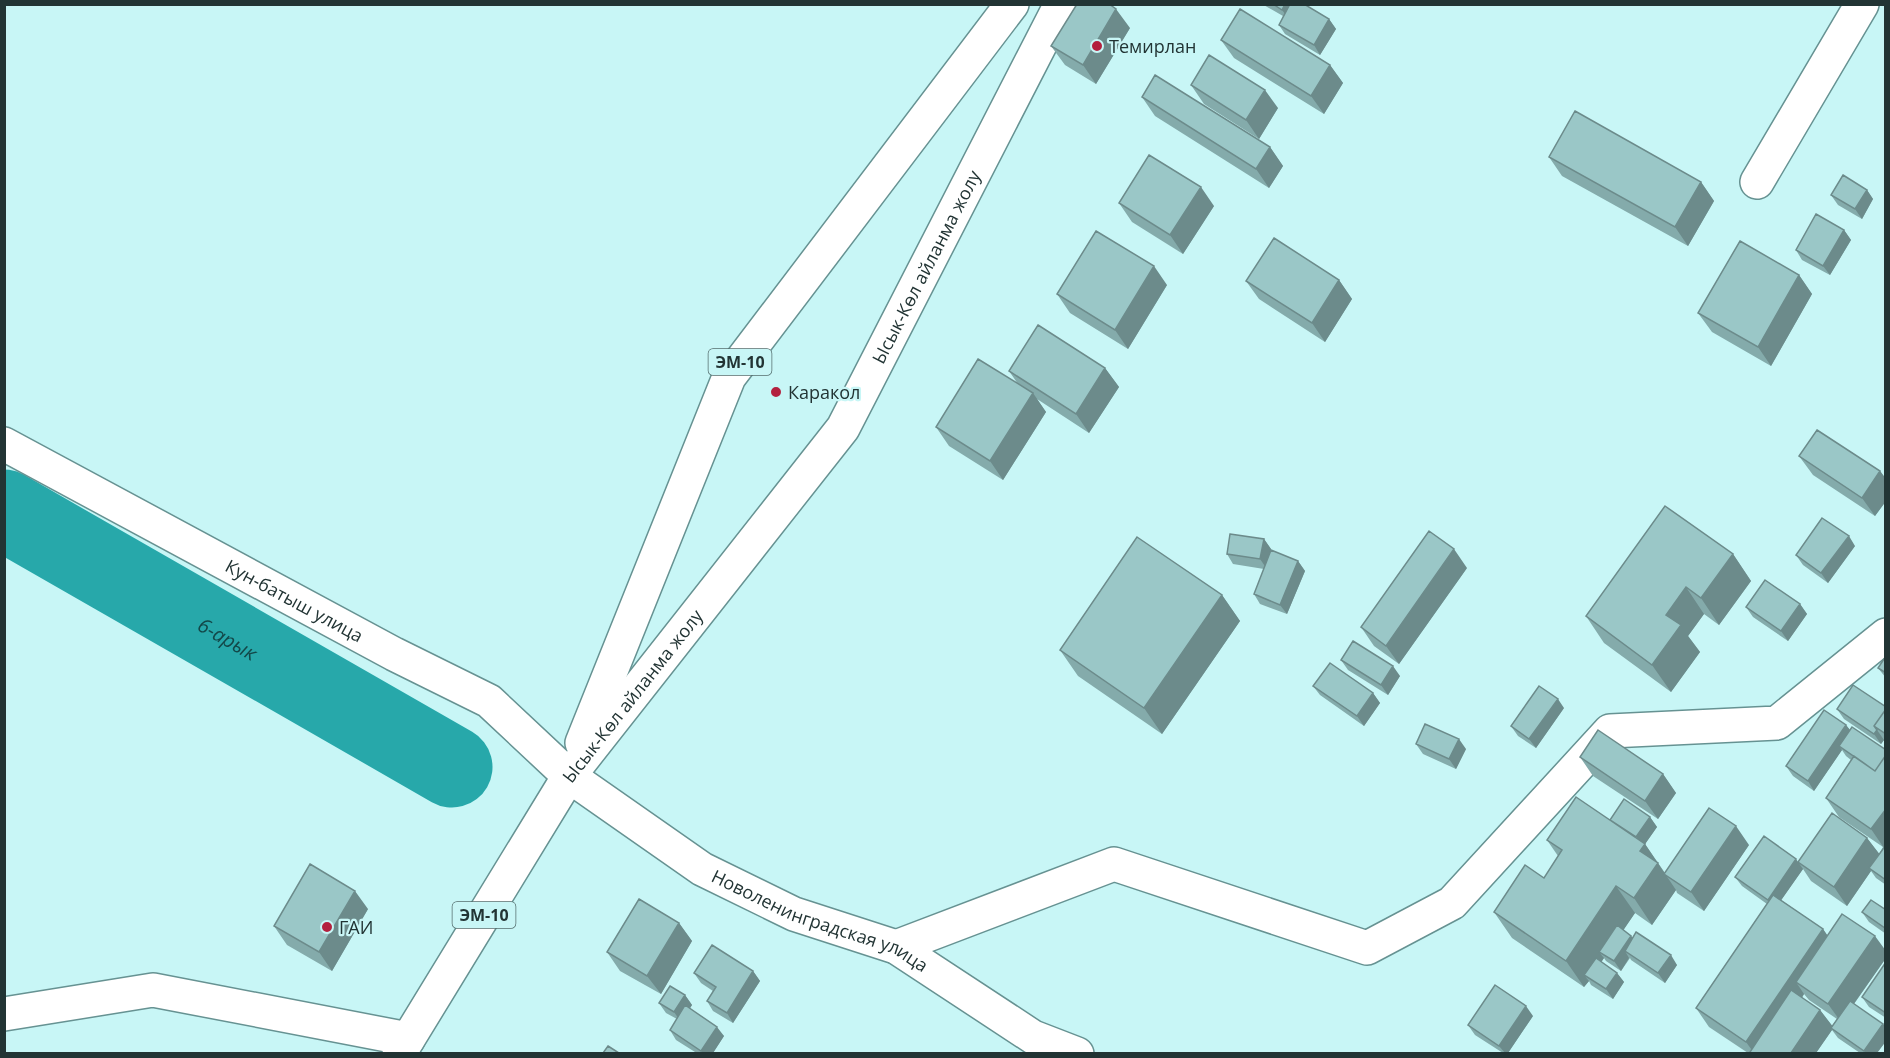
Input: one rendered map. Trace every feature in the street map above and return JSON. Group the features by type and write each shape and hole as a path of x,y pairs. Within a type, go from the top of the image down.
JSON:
{"main road":[{"name":"Ысык-Көл айланма жолу","path":"569,776 729,377 1012,4"},
{"name":"Ысык-Көл айланма жолу","path":"569,776 843,428 1062,4"},
{"path":"1757,182 1862,4"},
{"name":"Кун-батыш улица","path":"4,444 394,654 489,701 569,776"},
{"path":"896,947 1114,864 1366,948 1452,903 1610,730 1778,723 1886,635"},
{"name":"Новоленинградская улица","path":"569,776 702,869 794,914 896,947 1033,1037 1077,1053"},
{"name":"ЭМ-10","path":"404,1046 569,776"},
{"path":"4,1014 153,990 404,1046"}],"building":[{"path":"1077,4 1109,4 1116,9 1083,65 1051,46"},
{"path":"1273,4 1285,4 1282,10"},
{"path":"1290,4 1304,4 1329,19 1314,45 1279,25"},
{"path":"1240,9 1330,65 1311,96 1221,40"},
{"path":"1209,55 1265,90 1246,120 1191,85"},
{"path":"1155,75 1270,147 1256,169 1142,97"},
{"path":"1575,111 1701,182 1675,227 1549,157"},
{"path":"1149,155 1201,187 1170,235 1119,203"},
{"path":"1843,175 1867,190 1855,209 1831,195"},
{"path":"1816,214 1844,230 1823,266 1796,250"},
{"path":"1096,231 1154,266 1115,330 1057,294"},
{"path":"1274,238 1339,280 1312,323 1246,281"},
{"path":"1740,241 1799,275 1758,347 1698,313"},
{"path":"1038,325 1105,368 1076,414 1009,371"},
{"path":"978,359 1033,393 990,461 936,427"},
{"path":"1817,430 1880,471 1862,498 1799,456"},
{"path":"1665,506 1733,554 1701,598 1686,587 1666,615 1681,625 1652,665 1586,616"},
{"path":"1822,518 1849,536 1821,573 1796,555"},
{"path":"1429,531 1454,549 1386,646 1361,627"},
{"path":"1230,534 1264,539 1260,559 1227,554"},
{"path":"1137,537 1222,595 1144,708 1060,650"},
{"path":"1271,550 1298,561 1280,605 1254,594"},
{"path":"1765,580 1800,604 1781,631 1746,607"},
{"path":"1353,641 1393,666 1381,685 1341,660"},
{"path":"1886,656 1886,673 1878,668"},
{"path":"1330,663 1373,693 1357,716 1313,686"},
{"path":"1853,685 1886,707 1874,726 1877,730 1874,734 1837,709"},
{"path":"1539,686 1558,699 1529,739 1511,726"},
{"path":"1886,709 1886,734 1874,726"},
{"path":"1824,710 1846,725 1808,781 1786,766"},
{"path":"1425,724 1459,739 1449,759 1416,744"},
{"path":"1852,727 1886,750 1886,755 1875,771 1839,746"},
{"path":"1598,730 1663,774 1645,801 1580,757"},
{"path":"1886,755 1886,809 1871,829 1826,798 1854,756 1875,771"},
{"path":"1576,797 1645,844 1640,851 1658,863 1634,898 1616,886 1566,961 1494,912 1525,865 1544,878 1562,850 1547,840"},
{"path":"1624,799 1650,817 1636,837 1610,820"},
{"path":"1709,808 1736,826 1691,892 1664,874"},
{"path":"1832,813 1867,838 1834,887 1798,862"},
{"path":"1764,836 1796,859 1768,900 1735,877"},
{"path":"1886,845 1886,880 1869,868"},
{"path":"310,864 355,891 319,952 274,926"},
{"path":"1773,895 1823,929 1746,1042 1696,1008"},
{"path":"639,899 679,923 647,976 607,952"},
{"path":"1871,900 1886,910 1885,928 1862,912"},
{"path":"1842,914 1875,936 1828,1004 1796,982"},
{"path":"1617,925 1631,936 1614,961 1599,952"},
{"path":"1636,932 1671,955 1658,973 1625,951"},
{"path":"712,945 753,971 727,1013 707,1001 716,987 694,973"},
{"path":"1596,958 1617,973 1606,989 1584,975"},
{"path":"1886,962 1886,1013 1862,997"},
{"path":"1495,985 1526,1006 1499,1046 1468,1025"},
{"path":"670,986 685,995 674,1012 659,1003"},
{"path":"1791,990 1820,1010 1791,1053 1750,1052"},
{"path":"1850,1001 1883,1024 1864,1051 1831,1028"},
{"path":"685,1005 717,1027 701,1051 670,1030"},
{"path":"608,1046 619,1053 603,1053"}],"waterway":[{"name":"6-арык","path":"4,510 452,767"}],"place":[{"name":"Темирлан","path":"1097,46"},
{"name":"Каракол","path":"776,392"},
{"name":"ГАИ","path":"327,927"}]}
